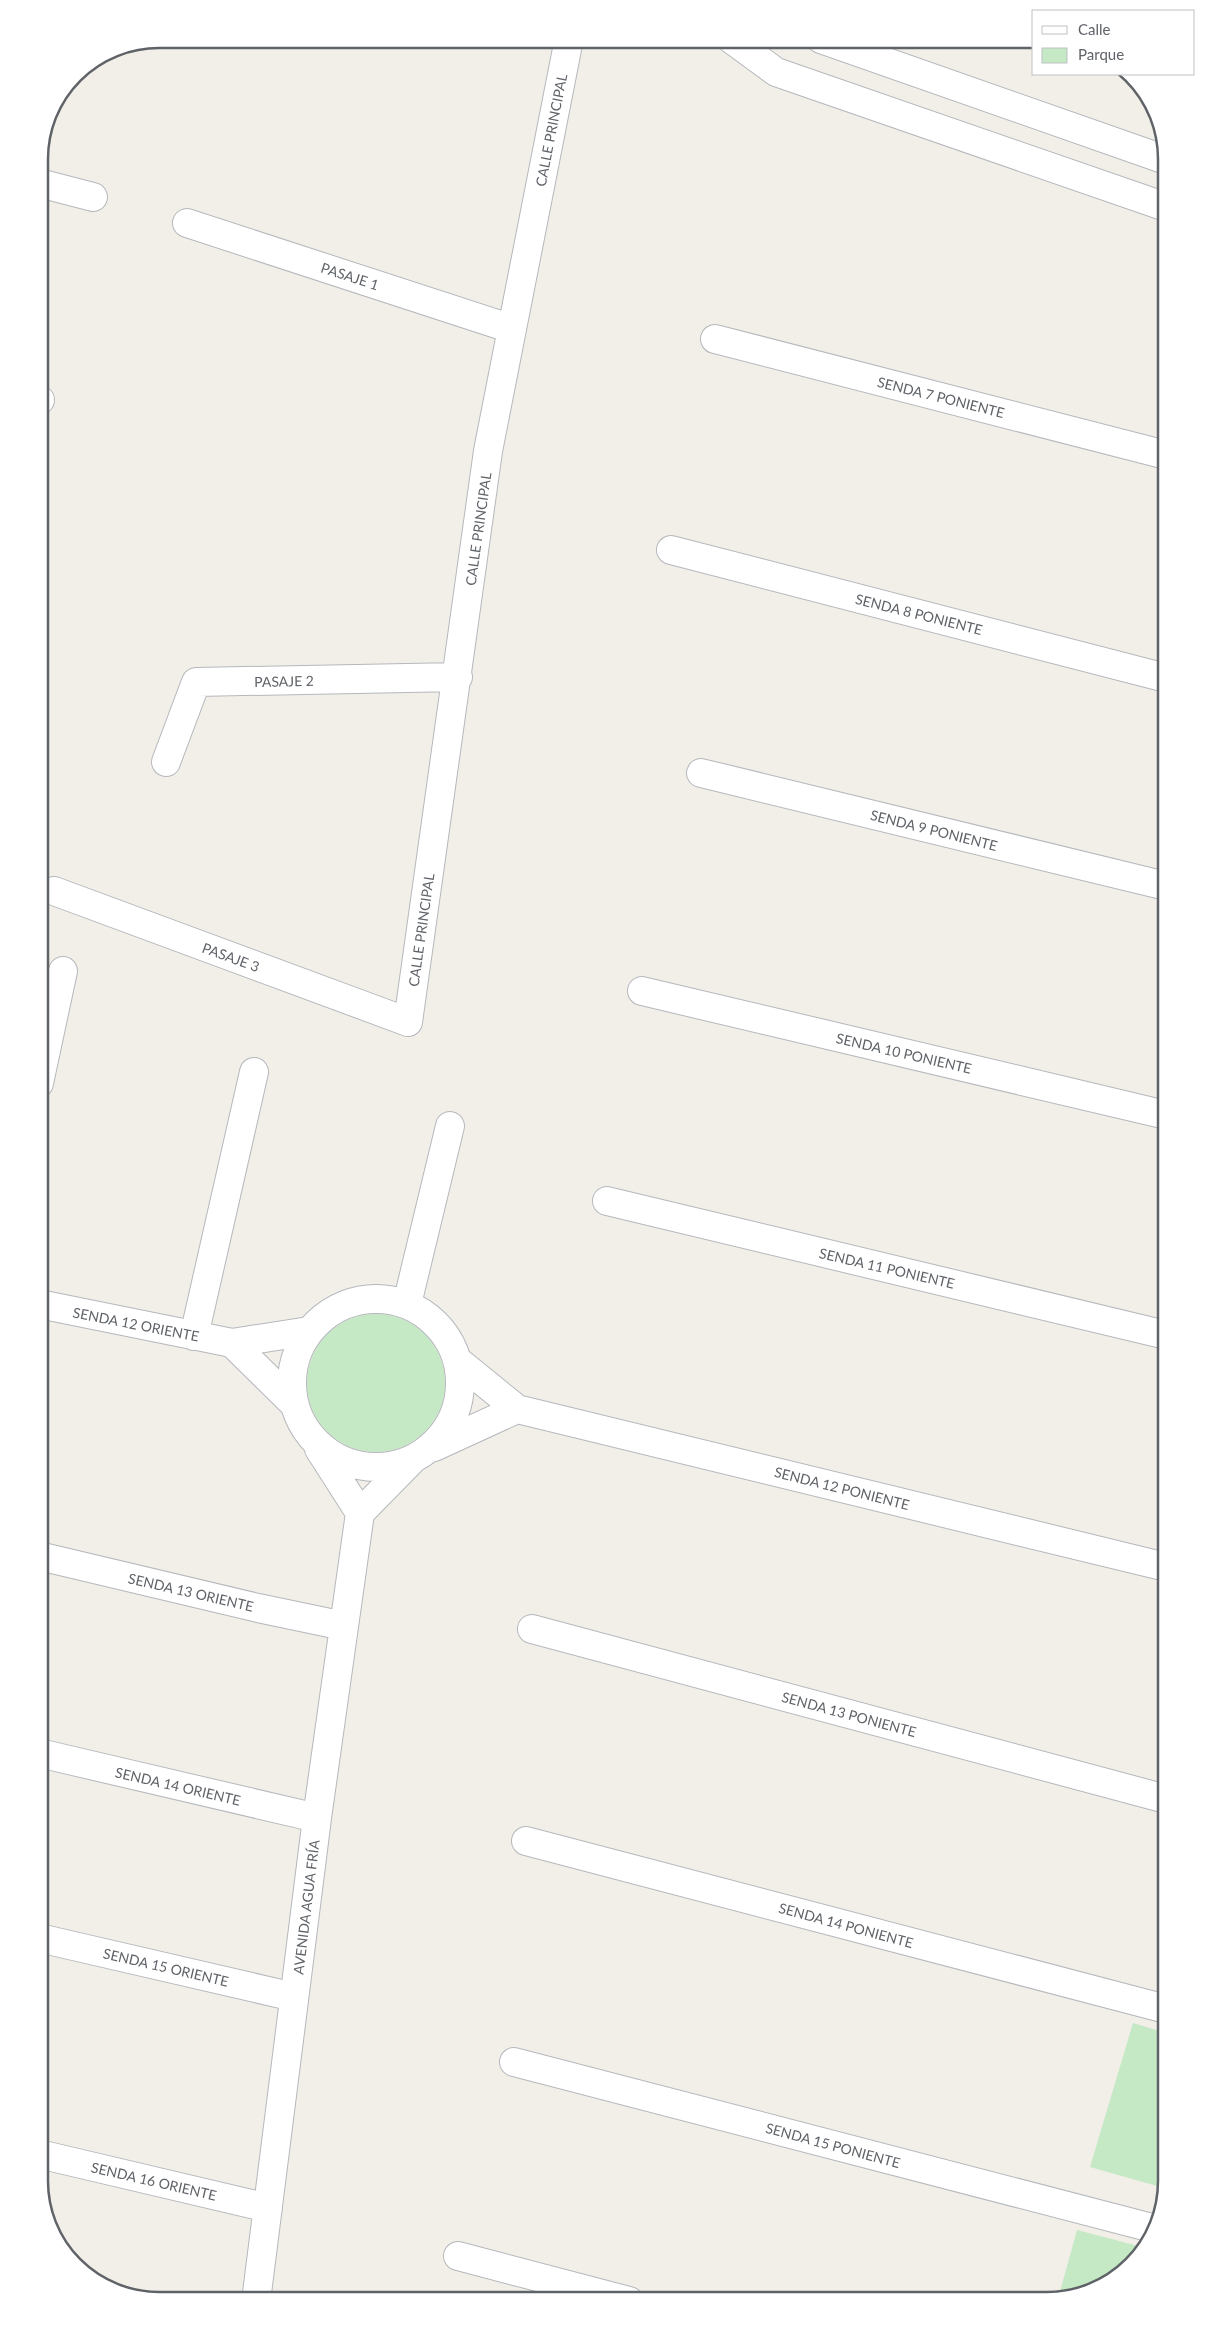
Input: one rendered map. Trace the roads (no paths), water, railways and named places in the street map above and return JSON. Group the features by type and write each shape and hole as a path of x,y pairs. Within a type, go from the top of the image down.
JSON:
{"street":[{"name":"CALLE PRINCIPAL","path":"408,1022 458,677 488,450 568,48"},
{"path":"743,48 776,72 1158,204"},
{"path":"848,48 1158,157"},
{"path":"48,185 93,197"},
{"name":"PASAJE 1","path":"187,222 512,329"},
{"name":"SENDA 7 PONIENTE","path":"715,338 1158,453"},
{"name":"SENDA 8 PONIENTE","path":"672,550 1158,676"},
{"name":"PASAJE 2","path":"166,762 196,682 458,677"},
{"name":"SENDA 9 PONIENTE","path":"701,773 1158,884"},
{"name":"PASAJE 3","path":"54,891 408,1022"},
{"path":"48,1041 63,971"},
{"name":"SENDA 10 PONIENTE","path":"642,991 1158,1113"},
{"path":"194,1336 254,1072"},
{"path":"407,1304 450,1126"},
{"name":"SENDA 11 PONIENTE","path":"607,1201 1158,1333"},
{"path":"380,1299 407,1304 430,1317 448,1337 459,1362 462,1381 460,1400 454,1418 443,1435 360,1513 300,1421 294,1404 291,1378 297,1353 309,1331 329,1312 354,1302 380,1299"},
{"name":"SENDA 12 ORIENTE","path":"48,1306 232,1343 309,1331"},
{"path":"232,1343 294,1404"},
{"name":"SENDA 12 PONIENTE","path":"459,1362 517,1409 1158,1565"},
{"path":"311,1437 327,1452 346,1462 368,1467 390,1467 517,1409"},
{"name":"AVENIDA AGUA FRÍA","path":"257,2292 317,1818 360,1513"},
{"name":"SENDA 13 ORIENTE","path":"48,1558 258,1608 344,1626"},
{"name":"SENDA 13 PONIENTE","path":"532,1629 1158,1797"},
{"name":"SENDA 14 ORIENTE","path":"48,1755 317,1818"},
{"name":"SENDA 14 PONIENTE","path":"526,1841 1158,2007"},
{"name":"SENDA 15 ORIENTE","path":"48,1940 294,1996"},
{"name":"SENDA 15 PONIENTE","path":"514,2062 1148,2227"},
{"name":"SENDA 16 ORIENTE","path":"48,2156 268,2208"},
{"path":"458,2256 595,2292"}]}
